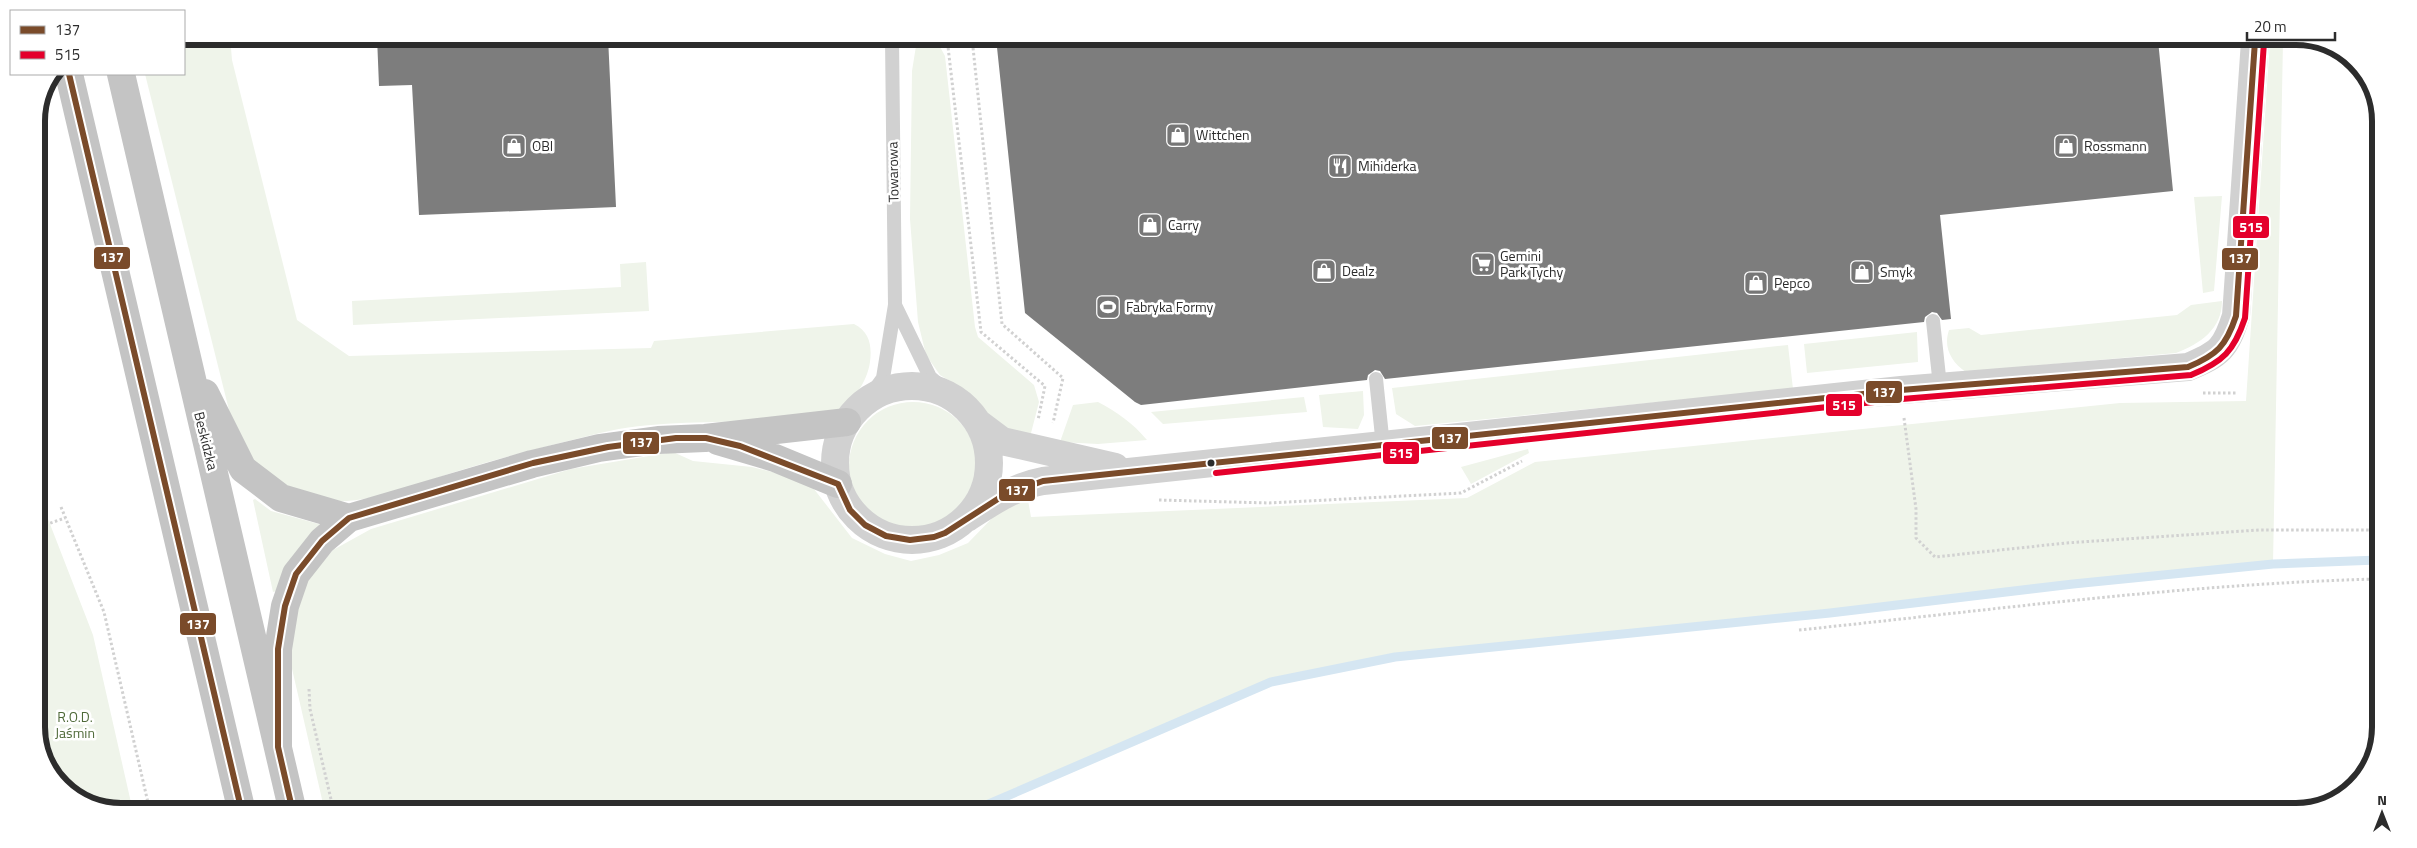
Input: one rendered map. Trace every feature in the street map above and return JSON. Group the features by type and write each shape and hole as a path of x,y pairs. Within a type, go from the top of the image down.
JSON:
{"main road":[{"path":"69,75 240,803"},
{"name":"Beskidzka","path":"121,75 291,803"},
{"path":"185,354 228,435 242,469 282,498 349,518"},
{"path":"278,747 278,649 285,606 296,574 322,541 349,518 574,453 637,442 705,438 847,422"},
{"path":"705,438 775,458 838,484"}],"street":[{"name":"Towarowa","path":"967,518 994,500 1033,483 1940,386 2188,367 2211,358 2228,341 2236,316 2255,45"},
{"path":"914,386 940,391 970,413 988,446 989,472 982,497 967,518 946,533 921,540 896,539 872,530 856,518 845,503 834,466 838,441 847,422 866,400 889,389 914,386"},
{"name":"Towarowa","path":"970,413 1002,441 1139,472"}],"lane":[{"name":"Towarowa","path":"866,400 883,378 895,305 892,45"},
{"name":"Towarowa","path":"895,305 930,377 970,413"},
{"path":"1933,321 1940,386"},
{"path":"1376,380 1383,446"}],"path":[{"path":"948,45 981,332 1046,386 1039,450"},
{"path":"973,45 1002,324 1063,378 1039,450"},
{"path":"2199,393 2237,393"},
{"path":"1894,417 1904,416 1916,509 1916,538 1935,557 2066,543 2259,530 2372,530"},
{"path":"1158,500 1269,503 1461,493 1524,459"},
{"path":"61,507 104,612 148,803"},
{"path":"45,525 65,518"},
{"path":"1800,630 2118,596 2372,579"},
{"path":"308,680 310,709 332,803"}],"green space":[{"path":"185,45 231,45 232,60 297,320 349,356 651,348 654,341 854,324 867,335 871,350 866,378 858,392 846,404 824,415 804,419 677,423 619,429 484,463 396,492 359,500 314,499 288,489 264,474 254,464 233,426 145,75 185,75"},
{"path":"939,45 945,56 975,327 978,337 1034,385 1039,402 1030,437 998,424 963,389 940,375 926,355 918,322 910,219 912,71 916,46"},
{"path":"2270,45 2283,45 2273,564 1395,657 1271,682 991,803 323,803 290,660 296,599 313,573 333,550 371,529 571,469 673,452 693,461 752,467 797,478 814,489 852,538 885,554 911,561 939,555 968,543 998,512 1013,504 1028,500 1031,517 1467,498 1535,462 2120,403 2246,401"},
{"path":"2222,196 2214,291 2203,293 2194,197"},
{"path":"646,262 649,311 353,325 352,301 621,287 620,264"},
{"path":"2222,301 2218,320 2208,334 2193,345 2176,353 1966,372 1952,359 1947,342 1949,330 1969,328 1981,335 2177,315 2191,305"},
{"path":"1917,332 1918,362 1807,373 1804,344"},
{"path":"1788,345 1793,389 1415,426 1396,414 1392,388"},
{"path":"1363,391 1364,415 1358,429 1323,427 1319,395"},
{"path":"1304,397 1307,412 1163,424 1151,412"},
{"path":"913,402 926,403 938,407 949,412 959,420 967,430 972,441 976,453 976,479 972,491 967,502 959,512 949,520 938,525 926,529 913,530 900,529 888,525 877,520 867,512 859,502 854,491 850,479 849,466 850,453 854,441 859,430 867,420 877,412 888,407 900,403"},
{"path":"1098,402 1124,418 1147,440 1098,444 1060,442 1073,405"},
{"path":"1528,449 1529,453 1471,484 1461,467"},
{"path":"255,499 271,511 326,526 277,591 273,592 253,500"},
{"name":"R.O.D. Jaśmin","path":"45,511 93,635 131,803 96,799 79,790 67,781 55,765 46,742"}],"building":[{"name":"OBI","path":"377,45 608,45 616,207 419,215 412,85 379,86"},
{"name":"Gemini Park Tychy","path":"997,45 2158,45 2173,191 1940,215 1951,319 1942,320 1937,313 1932,312 1925,317 1924,322 1385,379 1380,371 1375,370 1368,375 1367,380 1141,405 1025,313"}],"waterway":[{"path":"991,803 1271,682 1395,657 1830,613 2073,584 2273,564 2372,560"}],"transit line":[{"name":"137","path":"838,484 850,510 865,525 886,536 910,540 934,537 945,533 1004,495 1043,481 1901,390 2188,367 2213,354 2219,348 2228,335 2236,316 2255,45"},
{"name":"515","path":"1216,473 1902,399 2191,375 2211,365 2226,354 2232,347 2245,318 2264,45"},
{"name":"137","path":"69,75 240,803"},
{"name":"137","path":"291,803 278,747 278,649 285,606 296,574 322,541 349,518 533,463 608,447 676,438 706,438 740,446 838,484"}],"place":[{"name":"Wittchen","path":"1178,135"},
{"name":"OBI","path":"514,146"},
{"name":"Rossmann","path":"2066,146"},
{"name":"Mihiderka","path":"1340,166"},
{"name":"Carry","path":"1150,225"},
{"name":"Gemini Park Tychy","path":"1483,264"},
{"name":"Dealz","path":"1324,271"},
{"name":"Smyk","path":"1862,272"},
{"name":"Pepco","path":"1756,283"},
{"name":"Fabryka Formy","path":"1108,307"}]}
